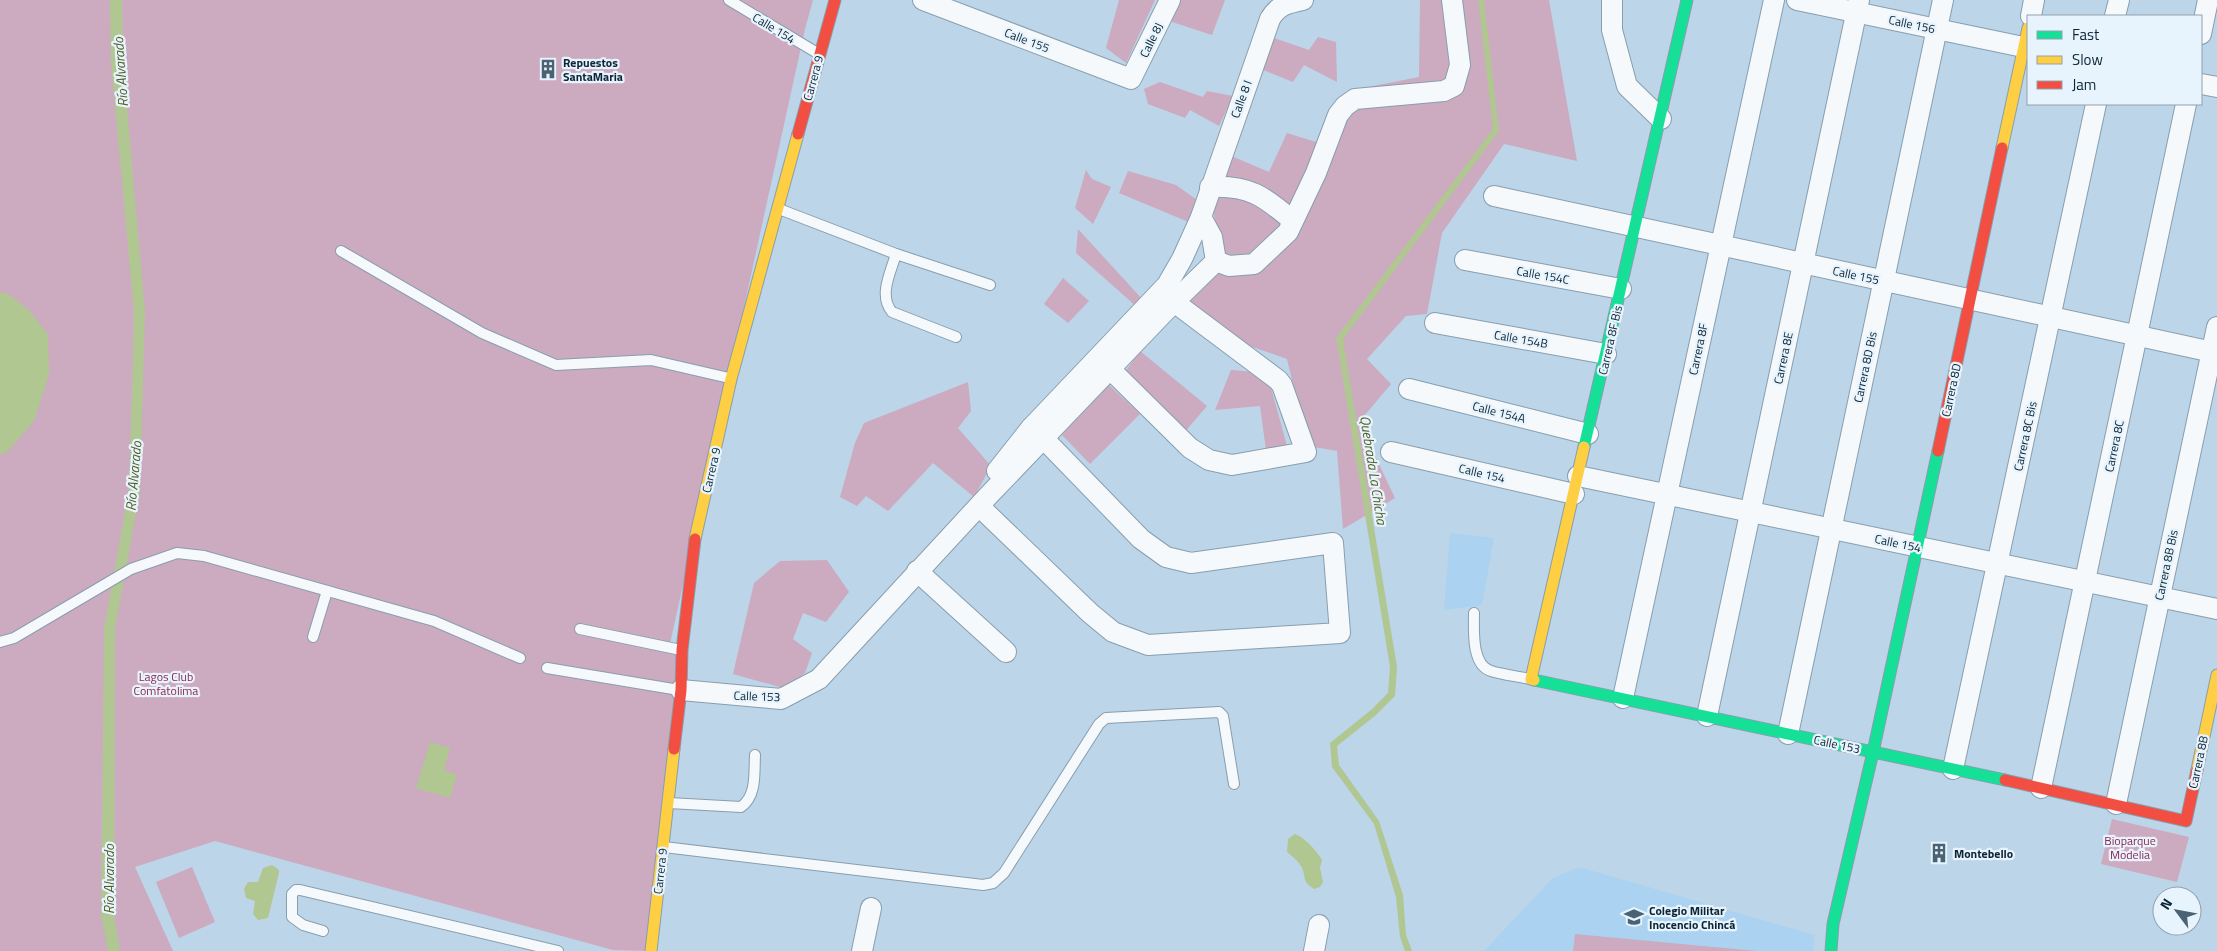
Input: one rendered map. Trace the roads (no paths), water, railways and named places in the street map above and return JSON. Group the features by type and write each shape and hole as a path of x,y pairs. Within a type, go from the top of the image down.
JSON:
{"street":[{"name":"Carrera 9","path":"652,951 694,548 732,379 834,0"},
{"name":"Calle 155","path":"923,0 1131,79"},
{"name":"Calle 8J","path":"1131,79 1170,0"},
{"name":"Calle 8 I","path":"1038,433 1167,285 1182,259 1201,217 1270,19 1276,10 1286,4 1303,0"},
{"path":"1216,261 1228,266 1254,264 1288,232 1316,173 1338,115 1345,106 1355,99 1444,91 1454,86 1460,65 1452,0"},
{"path":"1612,0 1612,30 1627,86 1661,119"},
{"name":"Carrera 8F Bis","path":"1531,679 1687,0"},
{"name":"Carrera 8F","path":"1623,698 1774,0"},
{"name":"Calle 156","path":"1796,0 1858,6 1936,29 2026,48"},
{"name":"Carrera 8D Bis","path":"1788,734 1942,0"},
{"path":"2031,15 2034,0"},
{"path":"2115,15 2119,0"},
{"path":"2202,29 2208,0"},
{"name":"Carrera 8E","path":"1707,716 1858,6"},
{"name":"Carrera 8D","path":"1831,951 1833,924 1873,752 2026,48"},
{"path":"2202,84 2217,87"},
{"name":"Carrera 8C Bis","path":"1953,769 2096,105"},
{"name":"Carrera 8C","path":"2041,788 2186,105"},
{"path":"1210,187 1231,186 1252,192 1274,204 1292,221"},
{"name":"Calle 155","path":"1494,196 2214,353"},
{"path":"1201,217 1212,238 1216,261"},
{"name":"Calle 154C","path":"1466,260 1621,289"},
{"path":"984,502 1090,613 1113,632 1148,645 1340,633 1333,543 1191,563 1166,557 1141,539 1038,433 1110,369 1216,261"},
{"path":"1110,369 1190,448 1209,460 1232,465 1306,452 1282,385 1278,380 1174,302"},
{"name":"Calle 154B","path":"1435,323 1606,354"},
{"name":"Carrera 8B Bis","path":"2116,804 2214,353 2217,327"},
{"name":"Calle 154A","path":"1409,389 1588,434"},
{"name":"Calle 153","path":"680,690 781,699 819,679 917,571 984,502 1038,433"},
{"name":"Calle 154","path":"1391,452 1576,485 1667,494 2217,609"},
{"path":"917,571 1006,652"},
{"name":"Carrera 8B","path":"2186,821 2217,674"},
{"name":"Calle 153","path":"1531,679 2116,804 2186,821"},
{"path":"862,951 871,908"},
{"path":"1314,951 1319,926"}],"lane":[{"name":"Calle 154","path":"729,0 820,54"},
{"path":"778,209 896,254 990,285"},
{"path":"341,251 482,334 556,364 651,360 732,379"},
{"path":"896,254 885,292 886,304 892,312 956,337"},
{"path":"0,642 14,638 131,569 178,553 204,556 434,621 520,658"},
{"path":"313,637 327,591"},
{"name":"Calle 153","path":"1474,613 1473,636 1476,652 1482,665 1488,671 1531,679"},
{"path":"580,629 682,650"},
{"name":"Calle 153","path":"547,668 680,690"},
{"path":"663,847 983,885 993,883 1004,873 1099,724 1106,718 1220,712 1223,716 1234,784"},
{"path":"668,803 741,807 752,796 755,755"},
{"path":"323,931 303,925 292,917 292,894 296,890 558,951"}],"water":[{"name":"Río Alvarado","path":"110,0 122,0 123,61 145,312 140,491 115,629 114,915 120,951 108,951 101,915 104,629 129,489 134,313 111,62"},
{"path":"1478,0 1484,0 1499,131 1343,339 1397,667 1395,696 1376,715 1337,746 1339,765 1379,821 1403,895 1406,935 1412,951 1405,951 1400,937 1396,897 1374,824 1332,767 1330,743 1371,710 1388,693 1390,667 1336,338 1493,129"},
{"path":"0,292 10,295 31,312 48,335 49,375 34,421 7,452 0,455"},
{"path":"430,742 450,748 444,770 457,775 450,798 416,788"},
{"path":"1295,834 1303,838 1322,860 1320,868 1323,882 1320,887 1314,889 1307,884 1301,866 1287,852 1288,839"},
{"path":"272,865 279,870 279,873 268,918 258,920 253,914 255,901 246,898 244,889 248,882 258,882 263,868"}],"place":[{"name":"Repuestos SantaMaria","path":"548,69"},
{"name":"Montebello","path":"1939,853"},
{"name":"Colegio Militar Inocencio Chincá","path":"1634,917"}],"water label":[{"name":"Quebrada La Chicha","path":"1374,470"}],"park label":[{"name":"Lagos Club Comfatolima","path":"166,683"},
{"name":"Bioparque Modelia","path":"2130,847"}]}
